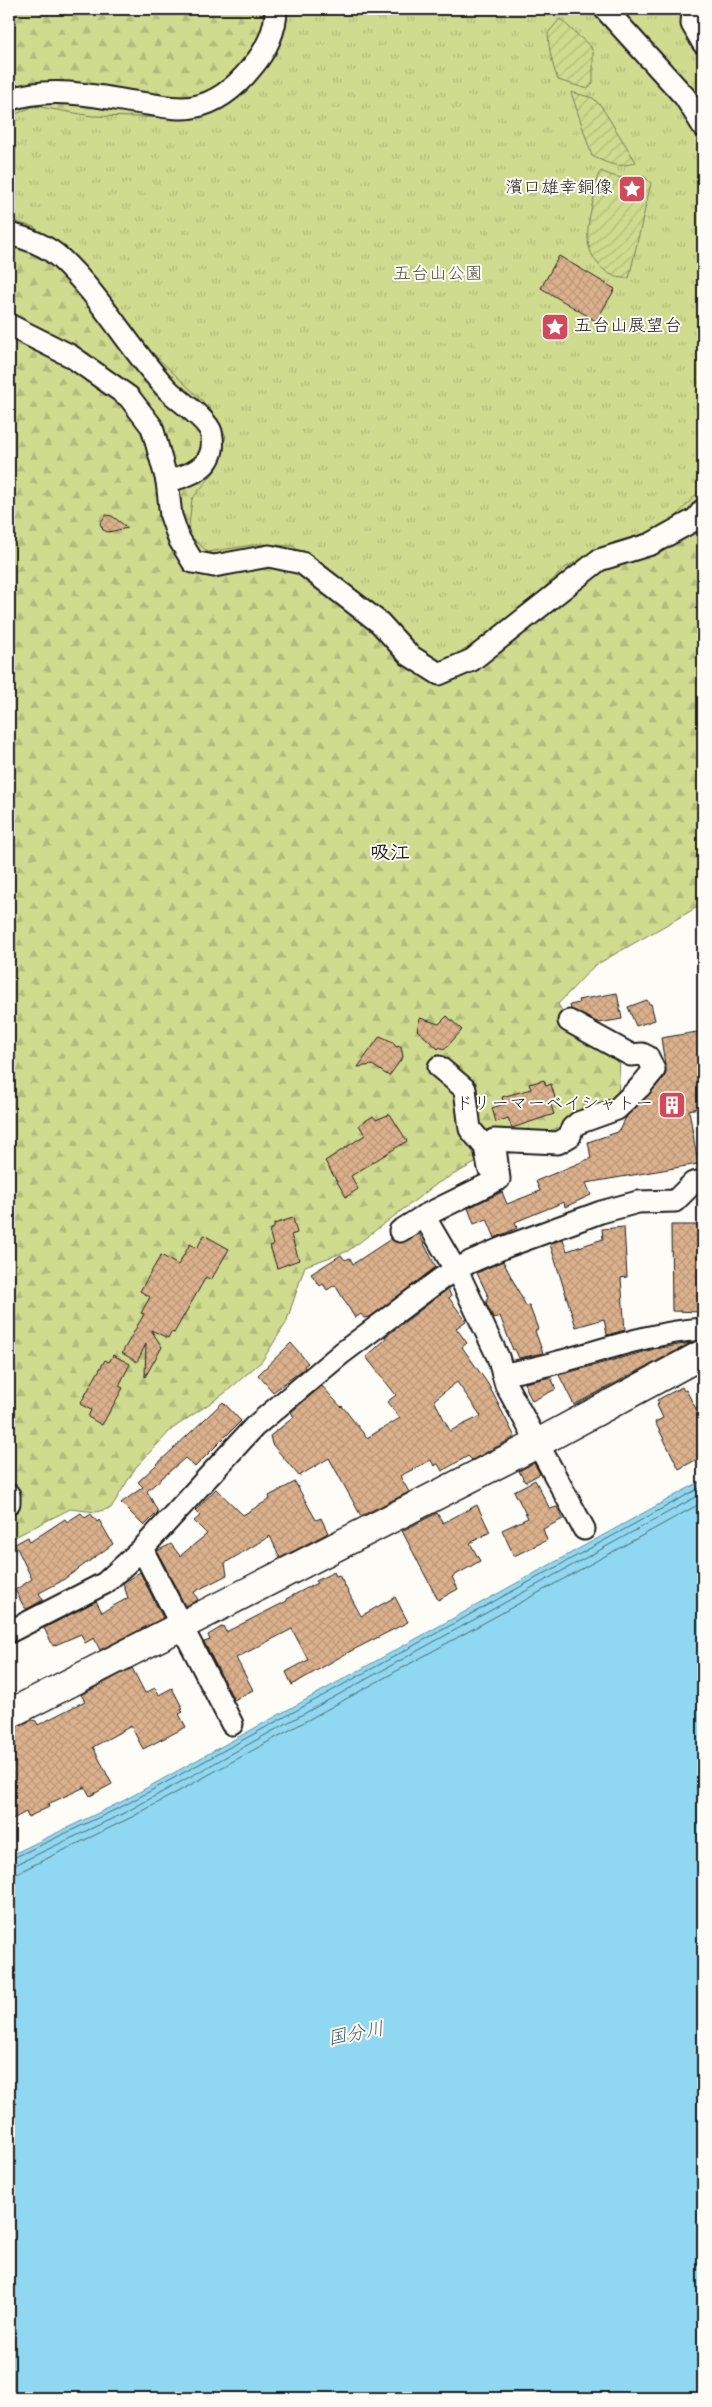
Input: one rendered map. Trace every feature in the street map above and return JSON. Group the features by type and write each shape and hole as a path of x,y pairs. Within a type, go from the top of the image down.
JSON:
{"street":[{"path":"9,100 42,92 79,94 180,108 205,104 229,90 256,63 271,36 276,20 276,9"},
{"path":"605,9 685,97 703,126"},
{"path":"693,9 692,24 703,44"},
{"path":"9,234 31,241 58,256 87,286 166,388 208,424 212,446 206,464 189,476 167,481"},
{"path":"9,325 71,356 130,398 152,427 167,481 171,516 179,539 194,562 214,566 269,556 302,562 380,623 409,655 439,674 472,660 599,560 651,544 696,519 703,510"},
{"path":"400,1231 424,1216 499,1179 494,1140 558,1143 570,1136 572,1128 578,1123 617,1109 640,1087 654,1070 648,1057 642,1054 631,1055 569,1021"},
{"path":"439,1067 465,1089 470,1129 485,1147 492,1182"},
{"path":"9,1632 104,1583 142,1549 254,1427 367,1334 418,1295 456,1270 505,1247 601,1212 638,1202 674,1201 694,1183 703,1181"},
{"path":"424,1216 456,1270 498,1357 506,1385 584,1529"},
{"path":"503,1374 527,1370 640,1338 703,1329"},
{"path":"9,1714 538,1443 703,1354"},
{"path":"9,1495 9,1503"},
{"path":"142,1549 232,1724"}],"green space":[{"path":"9,9 383,9 703,295 703,904 594,966 558,1004 575,1032 620,1057 618,1098 609,1110 529,1138 488,1156 438,1183 348,1251 305,1266 286,1323 262,1361 225,1393 172,1429 136,1467 111,1508 96,1512 70,1509 9,1540"},
{"name":"五台山公園","path":"282,9 703,9 703,487 666,527 615,542 566,567 481,647 441,661 402,637 293,546 258,544 208,552 188,534 192,499 215,471 226,436 209,407 126,328 87,270 34,227 9,220 9,117 34,106 92,116 185,118 240,96 283,28"},
{"path":"560,19 591,47 593,53 593,83 588,89 558,80 551,57 548,33"},
{"path":"571,92 593,98 601,106 636,162 614,165 592,156"},
{"path":"601,171 622,178 633,179 644,176 651,183 629,278 616,277 610,274 596,262 591,254 588,226 597,180"}],"water":[{"name":"国分川","path":"703,1480 703,2398 9,2398 9,1856 123,1801"}],"building":[{"path":"559,256 615,289 596,321 541,288"},
{"path":"560,319 563,328 560,334 553,335 548,331 547,325 551,320"},
{"path":"106,515 112,516 128,528 108,532 103,530 100,523"},
{"path":"617,993 622,1019 599,1023 571,1009 570,1005 579,1003 578,1000"},
{"path":"647,1000 651,1004 655,1020 636,1026 628,1007"},
{"path":"447,1016 462,1030 444,1050 440,1047 438,1049 417,1030 420,1018 439,1024"},
{"name":"ドリーマーベイシャトー","path":"703,1031 703,1107 689,1110 698,1164 586,1183 591,1195 565,1207 564,1202 515,1222 517,1228 495,1238 487,1219 474,1224 468,1208 502,1192 507,1204 540,1191 536,1181 591,1158 588,1142 618,1132 627,1116 664,1078 666,1071 661,1038"},
{"path":"380,1036 393,1042 396,1047 401,1046 403,1057 389,1076 372,1065 358,1067"},
{"path":"544,1080 546,1086 551,1084 556,1101 550,1102 554,1114 512,1128 508,1118 496,1122 492,1108 504,1104 502,1097 531,1089 529,1084"},
{"path":"390,1114 407,1141 351,1176 358,1189 346,1197 325,1161 365,1135 359,1125 373,1116 376,1120"},
{"path":"293,1218 297,1233 291,1235 299,1260 277,1268 270,1246 273,1245 269,1230 274,1228 274,1224"},
{"path":"671,1225 703,1225 703,1312 672,1311"},
{"path":"624,1227 627,1277 621,1278 625,1330 607,1335 604,1319 576,1327 550,1244 563,1239 567,1251 603,1239 602,1229"},
{"path":"419,1234 436,1267 370,1317 364,1318 361,1314 355,1318 335,1285 327,1290 323,1284 320,1286 311,1274 341,1255 345,1260 350,1258 353,1264 391,1239 401,1243"},
{"path":"204,1235 229,1249 211,1280 206,1277 174,1333 171,1332 168,1338 151,1330 162,1347 145,1377 146,1344 137,1362 122,1353 144,1314 141,1313 150,1297 140,1291 161,1255 178,1265 190,1244 197,1248"},
{"path":"503,1261 526,1306 529,1305 538,1329 535,1331 543,1353 519,1358 515,1349 513,1350 500,1316 494,1319 486,1303 488,1296 477,1273"},
{"path":"448,1289 451,1296 449,1298 466,1321 456,1328 467,1343 462,1347 488,1384 515,1437 472,1460 468,1456 442,1471 438,1464 434,1466 431,1460 400,1476 409,1492 361,1516 329,1458 299,1476 272,1444 270,1436 294,1417 291,1412 322,1386 342,1406 367,1438 400,1418 387,1402 396,1395 366,1357 386,1339 385,1337","holes":["457,1382 481,1416 450,1431 434,1400"]},
{"path":"291,1343 308,1363 304,1366 305,1368 273,1392 258,1375"},
{"path":"691,1343 574,1405 559,1375 654,1349"},
{"path":"113,1355 130,1364 119,1386 123,1388 102,1425 88,1417 91,1410 80,1404 105,1360 109,1362"},
{"path":"551,1377 556,1389 532,1401 524,1383"},
{"path":"682,1387 684,1391 686,1390 703,1422 703,1456 679,1469 655,1422 663,1418 657,1405 659,1403 657,1400"},
{"path":"223,1402 241,1421 195,1467 185,1458 147,1491 158,1512 144,1526 121,1503 143,1487 138,1482"},
{"path":"534,1463 540,1474 525,1482 519,1471"},
{"path":"535,1480 550,1509 557,1507 563,1519 543,1529 547,1540 514,1556 502,1530 528,1518 514,1491"},
{"path":"295,1482 316,1520 321,1518 328,1533 280,1558 270,1536 225,1563 227,1575 194,1592 198,1600 185,1606 157,1551 171,1544 180,1556 207,1534 194,1521 200,1516 195,1511 216,1489 243,1515 270,1499 269,1496"},
{"path":"477,1505 490,1532 470,1543 480,1561 452,1577 458,1589 438,1600 402,1531 437,1513 443,1523"},
{"path":"81,1513 85,1518 91,1514 97,1522 99,1520 113,1544 60,1582 39,1593 43,1600 27,1609 15,1590 32,1579 15,1544 28,1537 30,1542 65,1519 67,1522"},
{"path":"140,1572 163,1618 100,1650 94,1638 85,1643 81,1634 53,1646 44,1628 96,1601 102,1612 128,1598 123,1583"},
{"path":"334,1572 336,1576 339,1575 361,1616 395,1597 408,1622 347,1653 292,1685 286,1672 308,1660 292,1629 236,1658 253,1690 234,1700 204,1642 210,1640 208,1635 223,1626 226,1632 287,1601 286,1599"},
{"path":"132,1668 145,1693 155,1688 159,1695 172,1688 183,1709 181,1710 183,1712 179,1714 186,1727 143,1749 131,1726 93,1747 112,1784 90,1796 85,1787 48,1804 49,1807 28,1817 26,1812 9,1821 9,1730 32,1720 36,1721 38,1725 85,1701 81,1695"}],"place":[{"name":"濱口雄幸銅像","path":"632,189"},
{"name":"五台山展望台","path":"555,327"},
{"name":"ドリーマーベイシャトー","path":"672,1105"}],"district":[{"name":"吸江","path":"390,854"}]}
